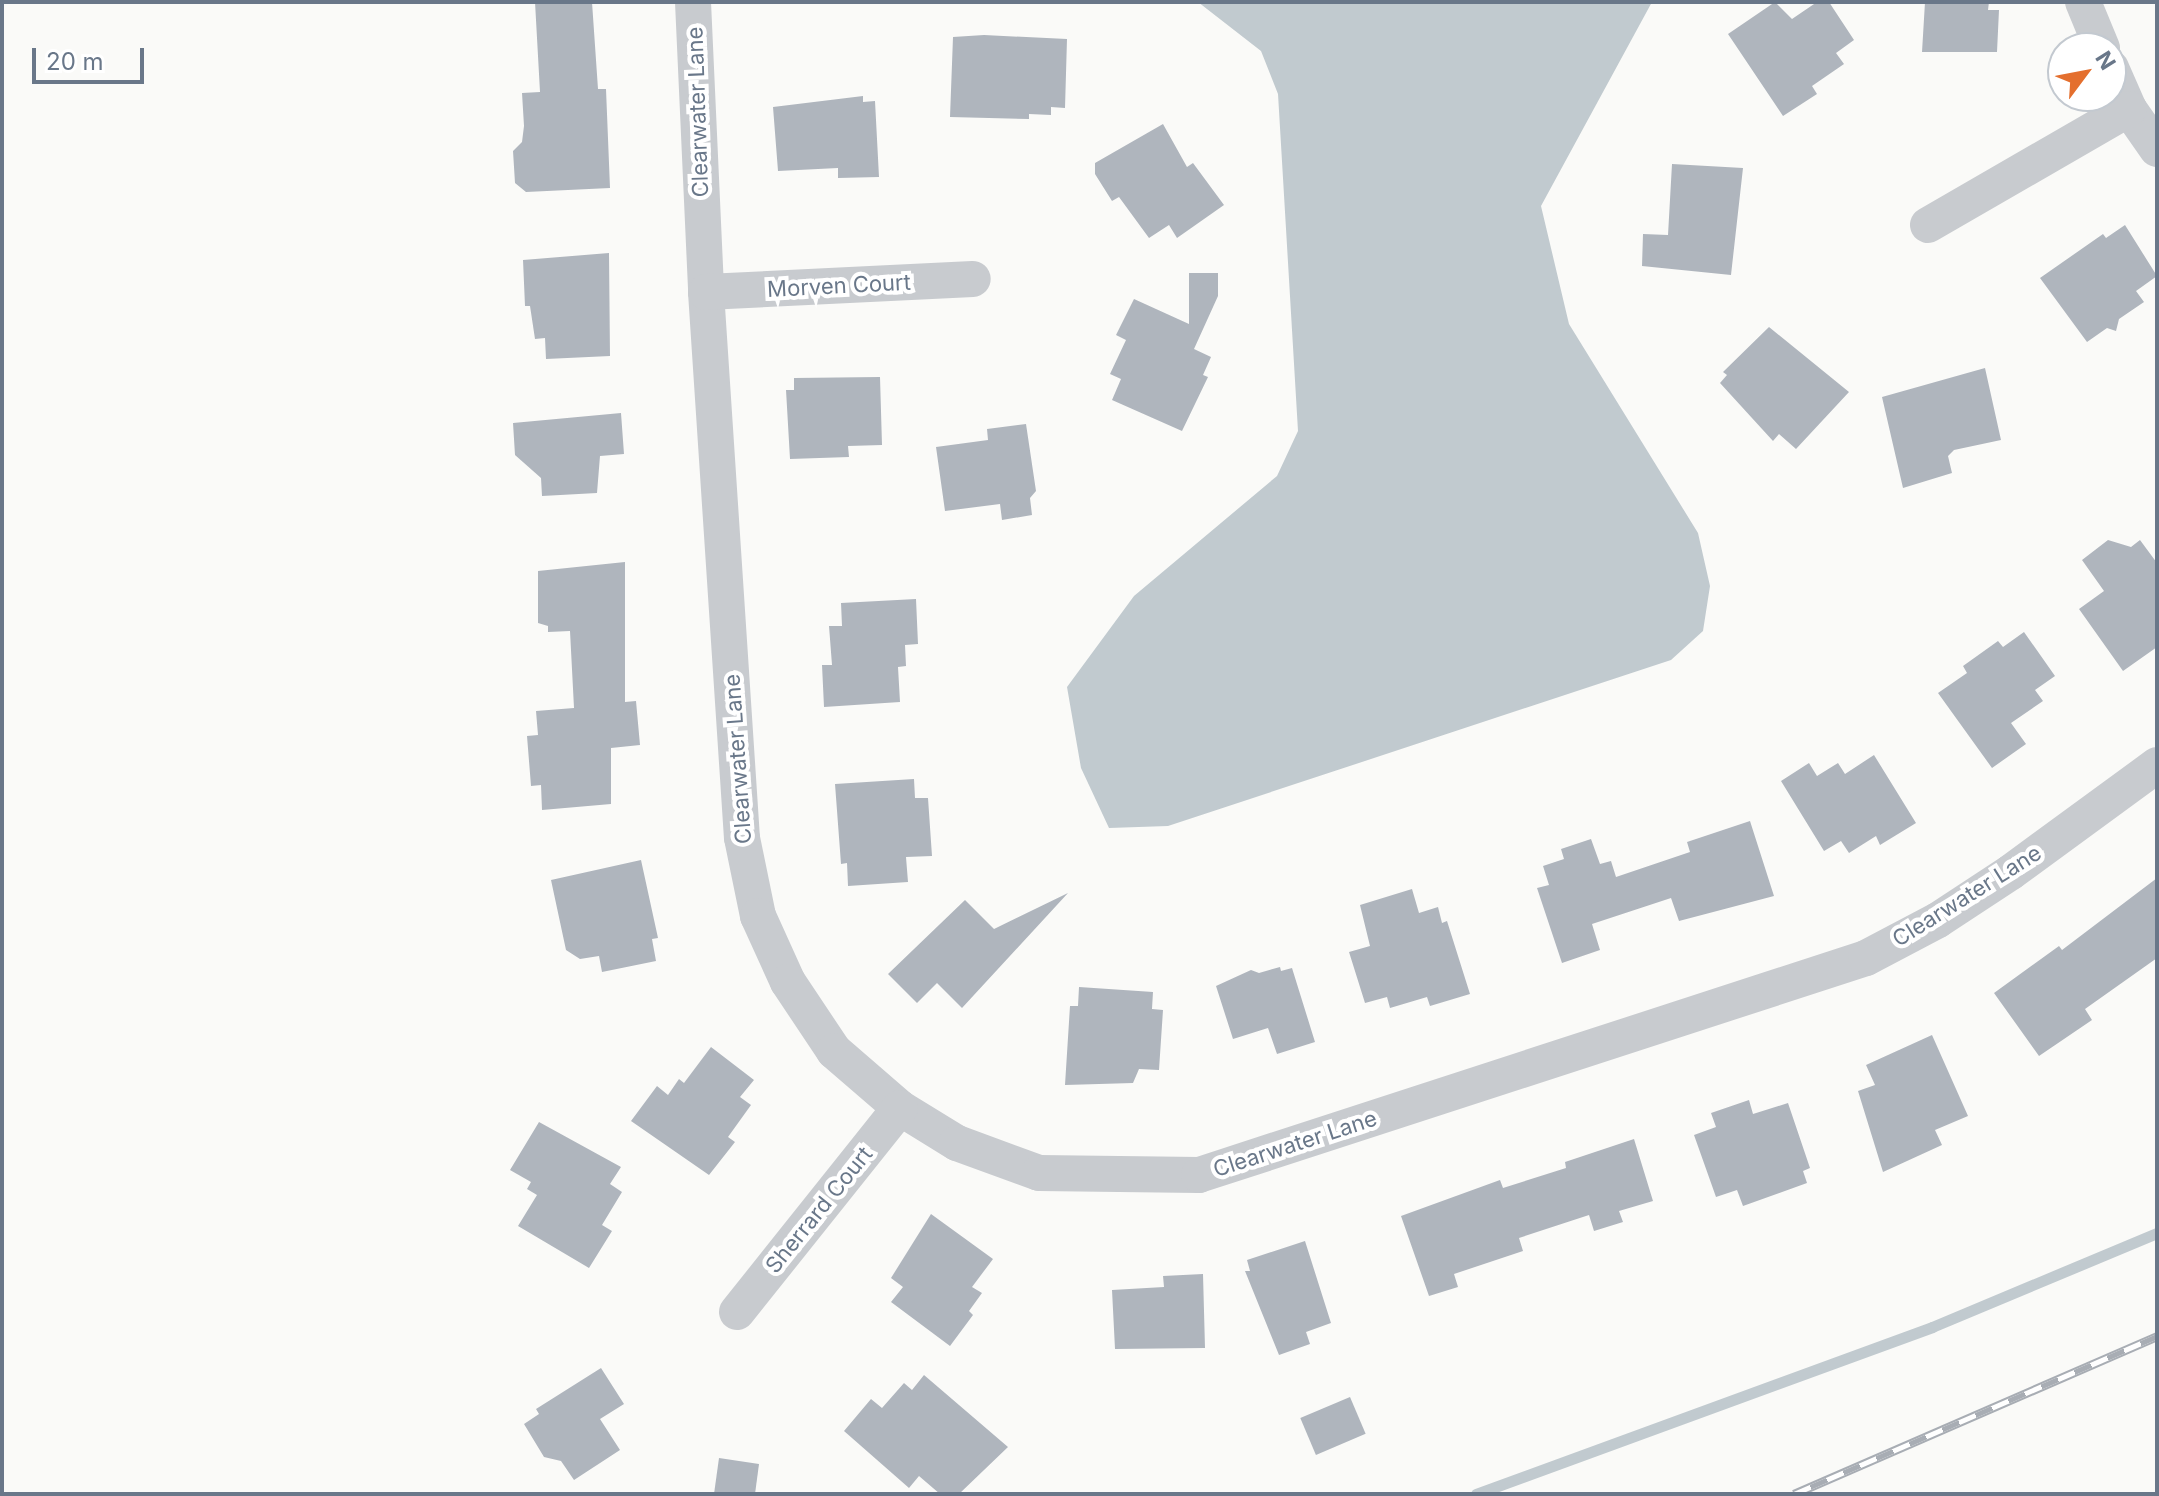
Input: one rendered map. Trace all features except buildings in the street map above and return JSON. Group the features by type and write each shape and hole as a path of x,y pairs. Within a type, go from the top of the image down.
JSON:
{"street":[{"name":"Clearwater Lane","path":"693,2 706,292 742,838 758,916 788,982 834,1051 900,1108 957,1143 1039,1173 1199,1175 1866,958 1938,920 2011,872 2157,765"},
{"path":"2083,2 2095,32"},
{"path":"2127,104 2157,149"},
{"path":"1928,225 2129,109"},
{"name":"Morven Court","path":"706,292 973,279"},
{"name":"Sherrard Court","path":"737,1312 900,1108"}],"shaded area":[{"path":"1198,2 1652,2 1541,206 1569,324 1698,533 1710,586 1703,631 1671,660 1168,826 1109,828 1081,768 1067,687 1134,596 1277,476 1298,431 1278,94 1261,51"}],"waterway":[{"path":"1476,1494 1932,1327 2157,1233"}],"railway":[{"path":"1794,1494 2157,1336"}]}
